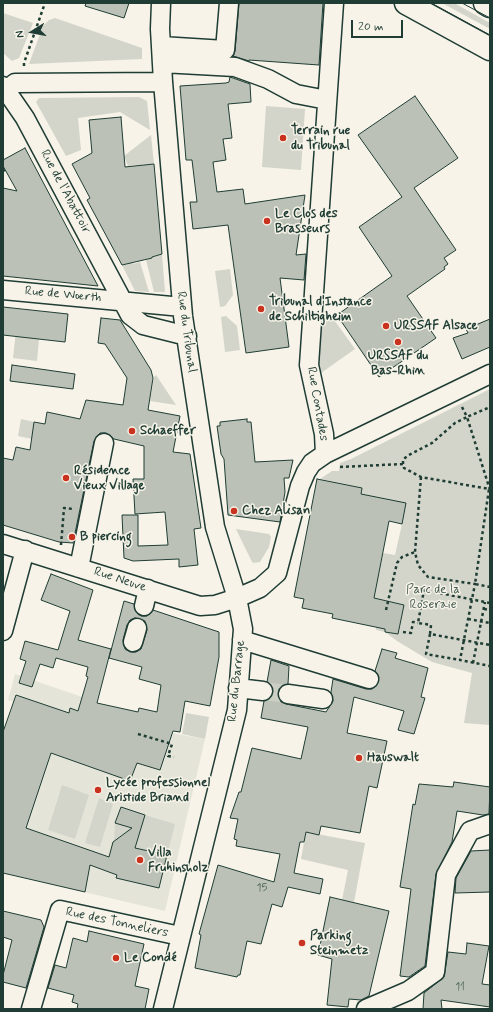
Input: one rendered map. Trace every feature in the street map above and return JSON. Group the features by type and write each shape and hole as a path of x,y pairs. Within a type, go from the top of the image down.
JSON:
{"main road":[{"path":"406,3 490,49"},
{"path":"484,3 490,6"}],"street":[{"name":"Rue du Tribunal","path":"161,3 161,54 182,307 215,527 237,598"},
{"path":"161,54 225,50 229,3"},
{"path":"161,54 235,67 268,79 296,94 327,100 334,3"},
{"path":"4,90 15,83 163,82"},
{"name":"Rue de l'Abattoir","path":"4,90 25,118 130,315 143,325 187,336"},
{"name":"Rue Contades","path":"327,100 309,365 324,434 325,454 490,374"},
{"name":"Rue de Wœrth","path":"3,290 123,300"},
{"path":"123,300 182,307"},
{"path":"79,568 92,511 104,443"},
{"path":"237,598 260,588 277,573 300,486 312,463 325,454"},
{"name":"Rue Neuve","path":"3,544 79,568 146,598 200,606 215,605 237,598"},
{"path":"3,631 25,550"},
{"name":"Rue du Barrage","path":"163,1009 237,710 242,629 237,598"},
{"path":"242,640 369,679"},
{"path":"238,688 263,691"},
{"path":"288,694 323,699"},
{"path":"366,1009 408,991 435,972 446,876 470,831 490,824"},
{"name":"Rue des Tonneliers","path":"31,1009 60,910 180,936"}],"path":[{"path":"27,83 24,63 45,3"},
{"path":"454,391 467,417 490,490 475,584 460,660"},
{"path":"490,407 455,423 432,443 407,456 403,460 404,468 421,477 490,490"},
{"path":"325,454 332,467 403,464"},
{"path":"421,477 415,552 418,565 428,577 490,587"},
{"path":"58,561 64,508 92,511"},
{"path":"386,610 397,563 402,557 415,552"},
{"path":"418,623 424,590 490,603"},
{"path":"473,663 485,602"},
{"path":"484,609 490,610"},
{"path":"468,619 490,623"},
{"path":"403,632 411,633 413,622 431,626 426,654 490,666 490,660"},
{"path":"430,634 490,645"},
{"path":"138,734 172,744 168,756 174,758"}],"shaded area":[{"name":"Lycée professionnel Aristide Briand","path":"15,674 97,702 92,719 205,739 165,911 3,873 3,732 14,702 8,700"}],"green space":[{"path":"442,3 454,3 490,23 490,29"},
{"path":"3,13 33,23 19,58 12,61 3,53"},
{"path":"55,18 142,48 142,59 29,64 43,26 49,20"},
{"path":"139,97 147,101 150,130 120,112 78,118 81,150 66,156 36,102 39,98"},
{"name":"Terrain rue du Tribunal","path":"266,106 305,109 301,170 262,167"},
{"path":"151,135 154,164 128,166 124,156"},
{"path":"162,254 165,292 154,292 146,260"},
{"path":"133,262 133,264 140,262 149,292 135,291 122,265"},
{"path":"230,269 233,295 225,306 220,307 215,271"},
{"path":"226,316 237,326 240,350 225,352 221,317"},
{"path":"332,317 355,349 321,373 315,365 318,328"},
{"path":"17,322 34,338 39,339 37,361 13,358"},
{"path":"156,375 176,405 150,401 154,377"},
{"name":"Parc de la Roseraie","path":"490,389 490,725 464,723 472,673 432,662 385,632 376,630 376,627 362,624 372,573 379,574 383,553 395,555 402,524 361,494 362,488 320,479 332,471 339,471 340,463 351,459"},
{"path":"21,419 34,422 32,439 18,436"},
{"path":"236,529 269,534 271,537 269,547 260,562 253,563"},
{"path":"186,713 209,717 205,739 182,734"},
{"path":"62,785 89,795 75,839 48,830"},
{"path":"99,798 113,804 100,847 85,843"},
{"path":"145,815 175,824 167,855 133,847 133,843 117,839 114,841 115,823 140,831"},
{"path":"306,832 365,843 354,902 342,900 348,870 301,859"}],"building":[{"path":"86,3 129,3 124,18 85,6"},
{"path":"239,3 323,3 319,65 249,61 233,56 235,51"},
{"path":"230,77 250,84 251,102 228,104 232,138 223,139 226,160 213,162 217,192 243,189 245,204 305,195 296,255 306,254 304,280 280,278 289,347 246,353 228,225 193,229 190,202 197,202 192,160 186,160 180,86 226,83 229,82"},
{"path":"415,96 458,158 414,188 456,250 444,258 448,264 444,267 445,269 407,296 436,338 379,377 337,315 392,276 359,227 402,197 358,135"},
{"path":"121,117 125,167 154,164 162,254 152,258 122,265 87,200 90,198 72,164 92,153 89,120"},
{"path":"25,148 98,286 3,276 3,188 17,191 3,166 3,160"},
{"path":"3,307 68,314 65,342 3,335"},
{"path":"101,318 120,320 151,370 153,378 148,410 180,416 173,452 190,454 201,528 194,529 198,565 179,567 179,559 133,561 124,558 122,515 138,515 138,546 168,545 165,512 135,514 133,479 144,479 144,446 114,439 106,433 100,433 94,441 73,543 59,542 3,525 3,458 13,460 16,447 30,450 34,422 45,424 47,412 80,419 86,400 123,405 127,378 105,344 98,343"},
{"path":"490,319 490,347 462,359 453,338 468,333 466,329"},
{"path":"12,365 75,374 73,389 10,381"},
{"path":"247,419 247,422 251,422 255,462 293,460 289,478 284,478 285,492 280,522 228,515 224,459 221,454 217,426 220,426 220,422"},
{"path":"317,479 362,488 361,494 406,503 402,524 389,521 374,598 404,605 398,634 385,632 385,629 332,618 333,614 302,608 304,599 294,597"},
{"path":"51,574 93,590 78,640 111,649 97,703 138,712 139,708 157,712 161,685 139,679 142,667 109,658 124,601 134,604 137,613 141,616 147,616 153,610 219,632 219,657 210,706 185,701 180,732 173,731 160,770 137,763 130,781 51,753 26,828 109,857 113,842 132,828 115,823 121,807 145,815 135,848 167,855 159,888 116,878 117,875 90,865 85,892 3,873 3,732 16,695 69,713 70,708 78,711 88,677 86,676 88,667 56,658 53,668 40,664 32,687 19,683 26,661 20,659 25,641 58,650 70,611 41,600","holes":["135,618 145,621 147,630 141,649 136,652 130,652 125,649 123,640 127,625 130,620"]},
{"path":"382,649 397,653 395,658 428,668 421,697 425,698 414,734 398,730 404,711 354,697 347,733 387,741 377,788 369,786 360,833 321,826 319,835 306,832 304,842 300,842 294,873 323,879 320,894 288,887 282,907 272,904 261,944 247,941 240,975 237,977 195,968 201,935 199,934 218,865 274,882 280,854 236,846 237,840 234,839 238,819 230,818 239,792 241,792 252,748 301,759 308,727 261,718 264,701 271,698 273,693 272,687 267,682 271,660 289,666 288,684 280,687 278,692 281,702 326,712 333,701 331,692 333,679 366,689 372,689 376,686 379,677 375,671"},
{"path":"454,782 490,787 489,814 483,815 457,811 452,842 436,874 425,966 409,977 400,976 411,889 400,887 413,804 415,805 419,784 453,787"},
{"path":"490,850 490,892 455,893 456,878 471,851"},
{"path":"330,897 389,911 369,996 361,1000 349,999 348,1007 327,1005 332,959 318,955"},
{"path":"3,911 41,920 44,927 26,988 3,982 3,975 12,940 3,937"},
{"path":"89,931 144,944 135,986 149,989 145,1009 77,1009 78,1004 72,1002 74,995 48,988 55,965 66,968 73,938 87,942"},
{"path":"467,943 489,946 482,984 490,985 490,1007 441,1000 442,1009 423,1009 424,993 444,977 448,952 466,954"}],"tunnel":[{"path":"263,691 288,694"}],"tram line":[{"path":"431,3 490,35"},
{"path":"462,3 490,18"}],"place":[{"name":"Terrain rue du Tribunal","path":"283,138"},
{"name":"Le Clos des Brasseurs","path":"267,221"},
{"name":"Tribunal d'Instance de Schiltigheim","path":"261,309"},
{"name":"URSSAF Alsace","path":"386,326"},
{"name":"URSSAF du Bas-Rhin","path":"398,342"},
{"name":"Schaeffer","path":"132,431"},
{"name":"Résidence Vieux Village","path":"66,478"},
{"name":"Chez Alisan","path":"234,511"},
{"name":"B piercing","path":"72,537"},
{"name":"Hauswalt","path":"359,758"},
{"name":"Lycée professionnel Aristide Briand","path":"98,790"},
{"name":"Villa Fruhinsholz","path":"140,860"},
{"name":"Parking Steinmetz","path":"302,943"},
{"name":"Le Condé","path":"116,958"}]}
